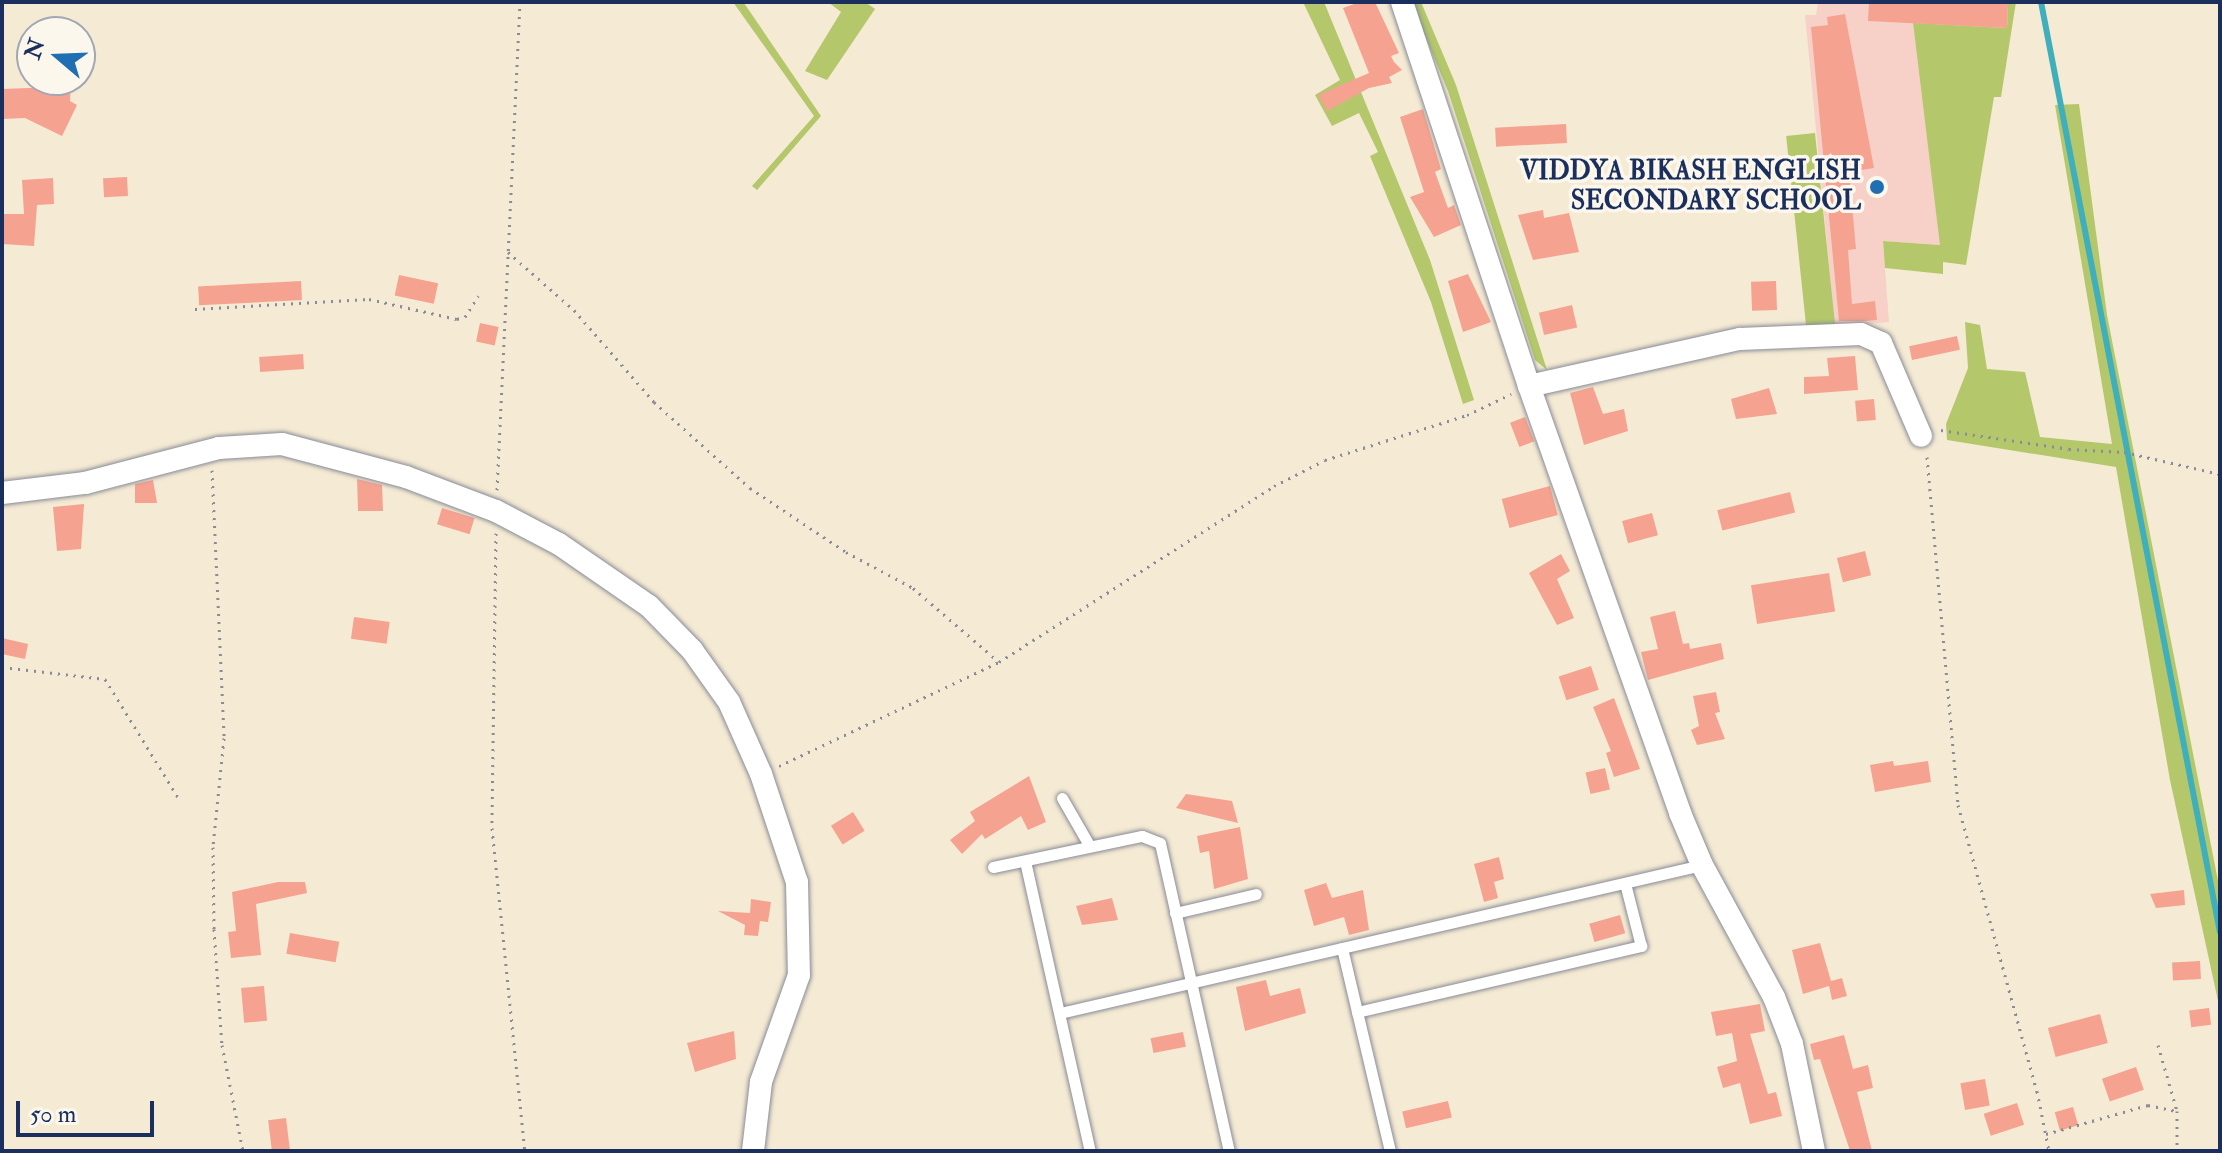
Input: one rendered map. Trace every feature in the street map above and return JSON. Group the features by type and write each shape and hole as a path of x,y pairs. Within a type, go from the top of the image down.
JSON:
{"street":[{"path":"1402,2 1529,386 1702,865 1774,997 1792,1044 1814,1151"},
{"path":"1529,386 1740,339 1861,334 1881,343 1919,432"},
{"path":"2,493 85,483 208,450 265,443 292,446 406,477 496,511 559,544 673,628 729,702 761,774 797,882 802,940 793,1003 761,1082 753,1151"}],"lane":[{"path":"1062,798 1089,845"},
{"path":"993,867 1142,836 1160,843 1229,1151"},
{"path":"1025,861 1090,1151"},
{"path":"1060,1013 1702,865"},
{"path":"1357,1012 1641,946 1625,883"},
{"path":"1175,913 1256,894"},
{"path":"1342,948 1390,1151"}],"path":[{"path":"520,2 496,511 492,828 525,1151"},
{"path":"508,252 574,310 654,402 750,488 846,552 913,588 999,662"},
{"path":"195,309 369,299 457,319 465,317 478,296"},
{"path":"761,774 999,662 1274,486 1325,460 1467,415 1529,386"},
{"path":"2049,1151 1958,805 1931,470 1919,432 2124,452 2220,474"},
{"path":"208,450 223,623 224,738 213,831 214,929 222,1045 243,1151"},
{"path":"2,667 105,679 179,799"},
{"path":"2158,1045 2177,1111 2177,1151"},
{"path":"2046,1134 2148,1105 2177,1111"}],"shaded area":[{"name":"VIDDYA BIKASH ENGLISH SECONDARY SCHOOL","path":"1818,2 2008,4 2007,28 1913,24 1941,245 1883,241 1889,322 1835,327 1805,15 1816,15"}],"green space":[{"path":"733,2 744,3 821,116 757,190 752,186 814,116"},
{"path":"828,2 865,2 875,9 827,80 805,71 841,12"},
{"path":"1303,2 1324,2 1430,260 1474,400 1463,404 1431,302 1370,156 1378,152 1359,113 1332,126 1315,95 1340,80"},
{"path":"1411,2 1421,2 1456,85 1547,370 1535,360 1448,91"},
{"path":"1975,2 2016,2 2001,97 1994,97 1966,265 1943,262 1943,274 1885,268 1883,241 1940,245 1913,23 2007,28 2008,4"},
{"path":"2079,104 2107,315 2220,891 2220,1010 2170,780 2116,467 1947,440 1946,424 1968,368 1965,322 1980,325 1987,369 2025,372 2040,437 2112,444 2055,105"},
{"path":"1815,133 1835,327 1807,330 1786,136"}],"building":[{"path":"1360,2 1375,2 1399,53 1391,56 1402,70 1389,77 1392,83 1369,88 1327,111 1318,95 1369,73 1343,8"},
{"path":"1869,2 2008,4 2007,28 1868,21"},
{"path":"1845,14 1874,168 1849,172 1856,249 1848,250 1852,304 1875,301 1877,320 1866,321 1839,321 1811,27 1828,25 1827,17"},
{"path":"16,88 16,96 70,96 70,101 77,105 62,136 25,118 2,119 2,89"},
{"path":"1423,109 1441,169 1435,172 1448,208 1454,205 1461,225 1434,237 1410,197 1424,192 1400,117"},
{"path":"1566,124 1567,143 1496,147 1495,128"},
{"path":"127,177 128,196 104,197 103,178"},
{"path":"53,178 54,204 37,205 34,246 2,244 2,214 24,214 22,180"},
{"path":"1543,210 1544,218 1569,213 1579,252 1533,260 1518,215"},
{"path":"1468,274 1491,322 1463,332 1448,281"},
{"path":"399,275 438,283 434,304 395,296"},
{"path":"301,281 302,300 199,305 198,286"},
{"path":"1776,281 1777,310 1752,311 1751,282"},
{"path":"1572,305 1577,327 1544,335 1539,313"},
{"path":"480,323 499,327 495,346 476,342"},
{"path":"1957,336 1960,350 1912,360 1909,346"},
{"path":"303,354 304,369 260,372 259,357"},
{"path":"1855,356 1858,390 1804,394 1804,377 1829,376 1827,358"},
{"path":"1593,387 1603,414 1624,409 1628,431 1584,445 1570,393"},
{"path":"1769,388 1777,414 1736,419 1731,399"},
{"path":"1874,399 1876,420 1857,422 1855,401"},
{"path":"1525,417 1534,441 1519,447 1510,423"},
{"path":"357,479 382,485 383,511 358,511"},
{"path":"153,480 157,503 135,503 135,484"},
{"path":"1550,486 1558,515 1509,528 1502,499"},
{"path":"1790,492 1795,512 1722,531 1717,510"},
{"path":"84,504 81,549 57,551 53,507"},
{"path":"442,508 475,518 470,534 437,524"},
{"path":"1652,513 1658,535 1628,543 1622,521"},
{"path":"1865,551 1871,575 1843,582 1837,558"},
{"path":"1561,554 1570,571 1557,579 1574,618 1557,625 1529,573"},
{"path":"1829,573 1835,612 1757,624 1751,585"},
{"path":"1675,611 1683,644 1689,643 1690,649 1721,643 1724,659 1648,680 1641,652 1658,649 1650,617"},
{"path":"354,617 390,622 387,644 351,639"},
{"path":"2,638 28,644 25,659 2,654"},
{"path":"1591,666 1599,690 1566,700 1559,677"},
{"path":"1716,692 1720,712 1715,713 1725,739 1697,745 1691,730 1699,726 1693,696"},
{"path":"1614,698 1640,769 1614,777 1606,753 1611,751 1593,707"},
{"path":"1893,761 1894,766 1928,761 1931,782 1875,792 1870,765"},
{"path":"1605,768 1610,789 1590,794 1586,772"},
{"path":"1029,776 1046,822 1028,830 1021,816 985,839 982,834 962,854 950,840 975,821 970,812"},
{"path":"1186,794 1232,801 1238,823 1176,808"},
{"path":"853,812 865,831 843,844 831,826"},
{"path":"1240,827 1248,879 1214,889 1209,851 1200,853 1197,836"},
{"path":"1499,857 1504,879 1494,882 1498,898 1484,902 1474,864"},
{"path":"278,882 305,882 307,893 256,904 261,955 231,958 228,932 236,931 232,892"},
{"path":"1326,883 1332,898 1363,890 1369,930 1349,935 1344,917 1314,926 1304,890"},
{"path":"2184,890 2185,905 2156,908 2150,894"},
{"path":"1112,898 1118,920 1082,925 1076,906"},
{"path":"751,899 771,902 768,922 760,921 758,936 744,935 745,925 718,911 750,913"},
{"path":"1620,915 1625,933 1594,942 1589,924"},
{"path":"290,933 339,942 336,962 286,954"},
{"path":"1820,943 1831,981 1842,978 1847,996 1832,1000 1829,986 1803,994 1792,950"},
{"path":"2200,961 2201,979 2173,980 2172,962"},
{"path":"1266,980 1270,996 1300,988 1306,1013 1245,1031 1236,987"},
{"path":"264,986 267,1021 244,1023 241,988"},
{"path":"1760,1004 1765,1031 1750,1034 1768,1094 1776,1092 1782,1116 1750,1124 1740,1083 1723,1088 1717,1067 1737,1061 1732,1033 1716,1036 1711,1012"},
{"path":"2209,1008 2211,1025 2191,1027 2189,1010"},
{"path":"2100,1014 2108,1043 2056,1057 2048,1028"},
{"path":"734,1031 736,1059 695,1072 687,1043"},
{"path":"1183,1032 1186,1047 1153,1053 1151,1038"},
{"path":"1844,1035 1853,1069 1868,1065 1873,1088 1857,1092 1872,1151 1850,1151 1820,1059 1814,1060 1810,1044"},
{"path":"2136,1067 2144,1090 2110,1101 2102,1079"},
{"path":"1985,1079 1990,1106 1965,1110 1960,1083"},
{"path":"1448,1101 1452,1118 1406,1128 1402,1112"},
{"path":"2017,1103 2024,1125 1991,1136 1984,1114"},
{"path":"2073,1107 2078,1125 2060,1131 2055,1112"},
{"path":"286,1118 290,1151 272,1151 268,1120"}],"waterway":[{"path":"2041,2 2220,932"}],"place":[{"name":"VIDDYA BIKASH ENGLISH SECONDARY SCHOOL","path":"1877,187"}]}
